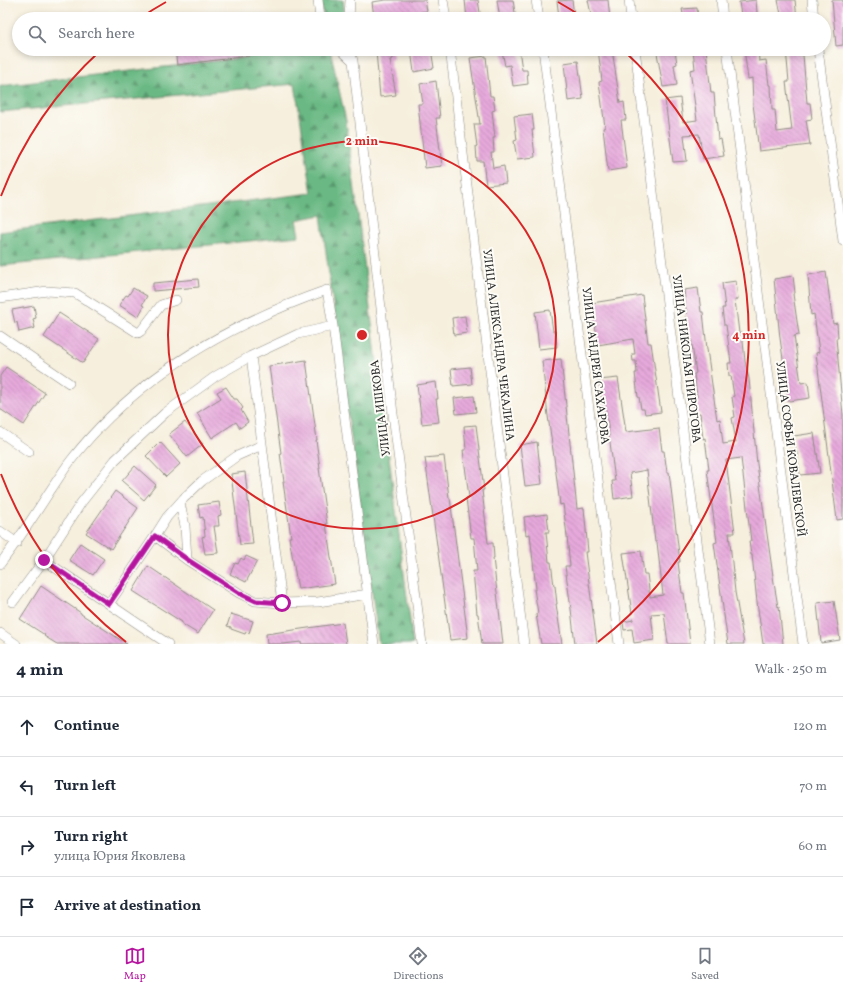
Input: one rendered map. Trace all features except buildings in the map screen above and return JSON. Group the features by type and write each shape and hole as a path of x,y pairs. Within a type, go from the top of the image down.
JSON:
{"street":[{"path":"318,0 319,12"},
{"path":"349,12 350,0"},
{"path":"443,0 445,12"},
{"path":"536,0 538,12"},
{"path":"629,0 630,12"},
{"path":"721,0 722,12"},
{"path":"812,0 813,12"},
{"path":"348,56 353,61"},
{"name":"УЛИЦА ИШКОВА","path":"352,56 393,414 422,644"},
{"name":"УЛИЦА АЛЕКСАНДРА ЧЕКАЛИНА","path":"451,56 524,644"},
{"name":"УЛИЦА АНДРЕЯ САХАРОВА","path":"544,56 619,644"},
{"name":"УЛИЦА НИКОЛАЯ ПИРОГОВА","path":"636,56 710,644"},
{"name":"УЛИЦА СОФЬИ КОВАЛЕВСКОЙ","path":"728,56 803,644"},
{"path":"819,56 843,241"},
{"path":"0,298 47,290 75,293 138,333 161,305 176,300"},
{"path":"0,564 17,542 72,459 108,419 146,384 180,360 216,338 292,302 327,290 333,326 374,644"},
{"path":"13,602 44,560 81,503 115,460 165,413 189,394 216,376 251,356 298,334 333,326"},
{"path":"0,336 69,384"},
{"path":"251,356 282,603"},
{"path":"0,432 29,452"},
{"path":"109,604 167,516 202,481 220,467 236,456 262,445"},
{"path":"180,503 185,526 188,560"},
{"path":"0,531 17,542"},
{"path":"155,536 188,560 239,593 256,601 282,603 318,602 368,594"},
{"path":"44,560 168,644"},
{"path":"0,633 16,644"}],"green space":[{"path":"321,0 343,0 344,12 323,12"},
{"path":"259,56 332,56 346,121 413,644 379,644 321,215 296,220 299,236 0,266 0,232 312,193 295,84 0,112 0,86"}],"route":[{"path":"44,560 109,604 155,536 188,560 239,593 256,601 282,603"}]}
